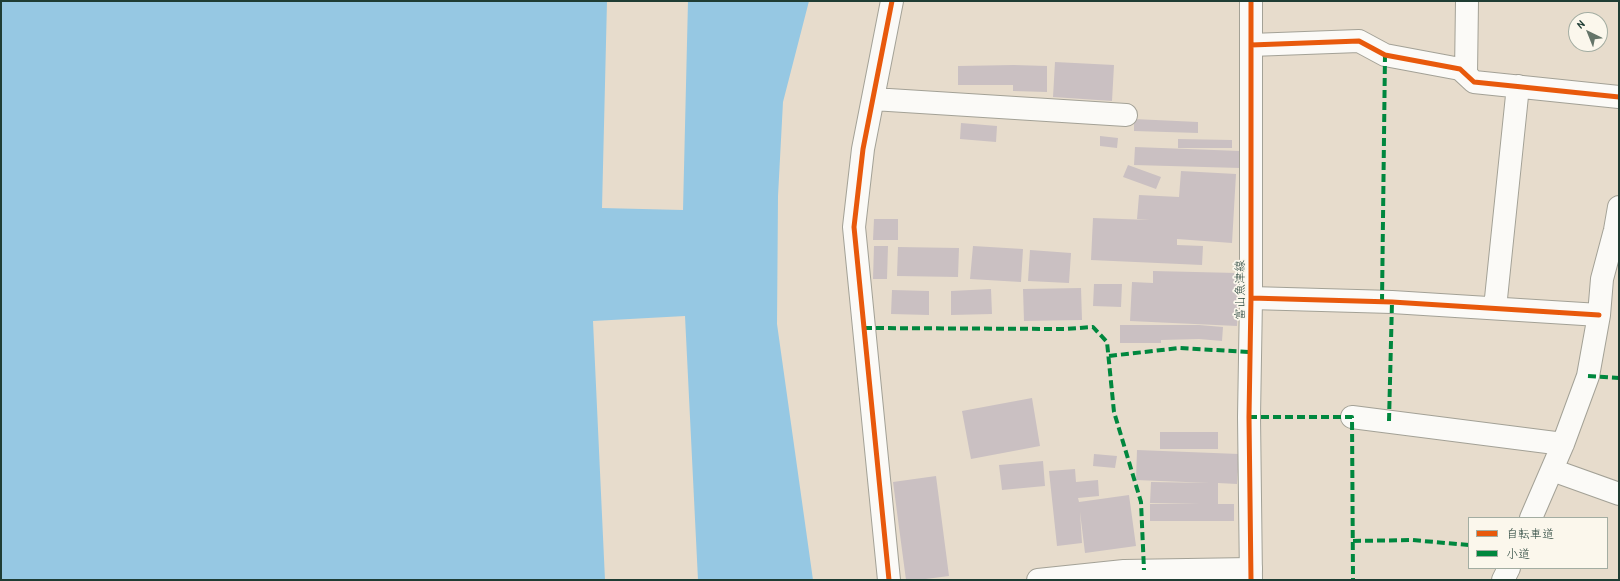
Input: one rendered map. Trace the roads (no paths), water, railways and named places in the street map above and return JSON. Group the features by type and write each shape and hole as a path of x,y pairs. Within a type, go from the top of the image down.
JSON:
{"street":[{"path":"889,580 854,227 863,149 892,1"},
{"name":"富山魚津線","path":"1250,1 1251,298 1249,416 1251,575"},
{"path":"1466,74 1467,1"},
{"path":"1251,45 1359,41 1385,55 1460,69 1474,82 1619,97"},
{"path":"1495,308 1518,86"},
{"path":"873,99 1126,115"},
{"path":"1531,517 1563,444 1588,376 1599,315 1602,279 1619,207"},
{"path":"1251,298 1392,302 1599,315"},
{"path":"1352,417 1563,444"},
{"path":"1552,470 1619,494"},
{"path":"1504,580 1509,569"},
{"path":"1038,580 1124,570 1251,575"}],"water":[{"path":"1,1 809,1 783,102 778,196 777,324 813,580 1,580"}]}
